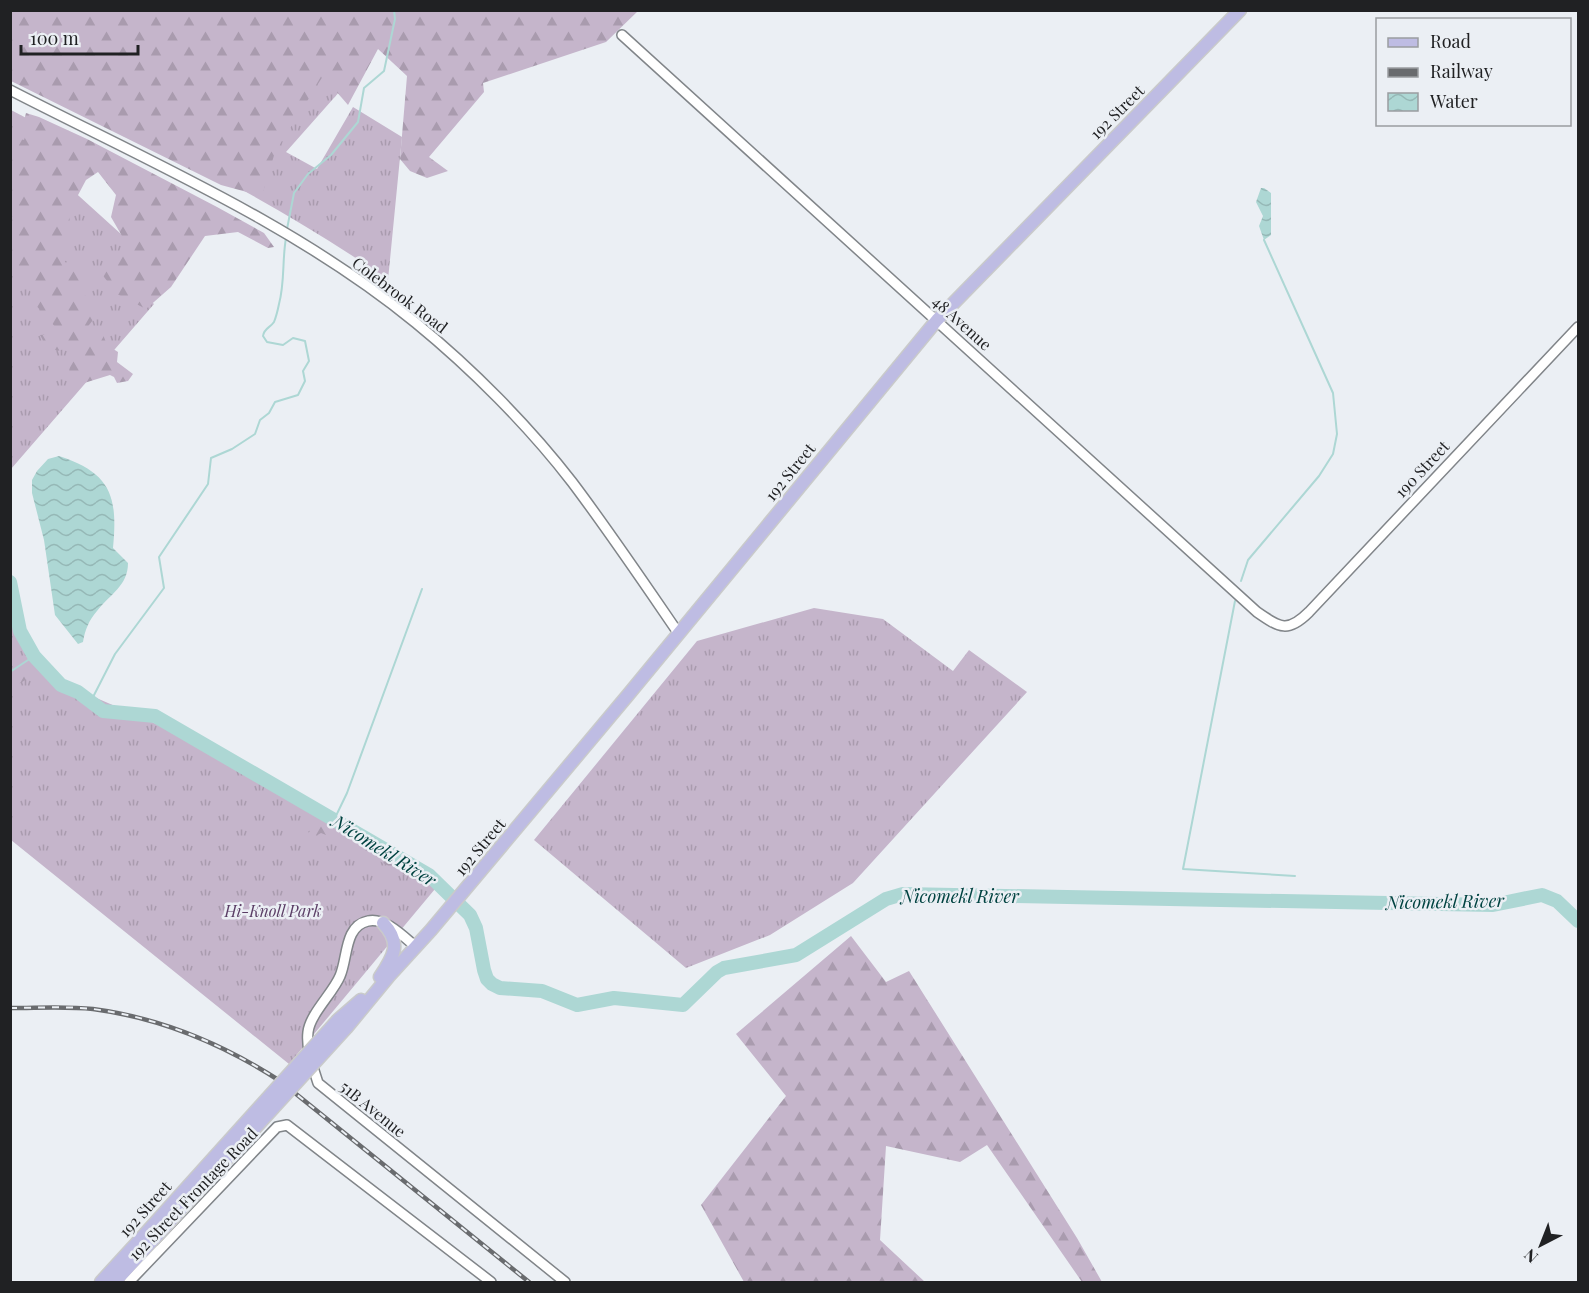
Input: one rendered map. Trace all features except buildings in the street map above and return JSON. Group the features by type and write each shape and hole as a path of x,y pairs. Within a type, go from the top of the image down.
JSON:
{"main road":[{"name":"192 Street","path":"101,1282 148,1238 431,930 679,634 937,320 1240,10"},
{"path":"358,1003 384,971 395,948 393,935 383,922"},
{"name":"192 Street","path":"343,1024 358,1003 389,976"},
{"name":"192 Street","path":"115,1282 148,1238"}],"street":[{"name":"48 Avenue","path":"622,35 1257,612 1272,622 1286,627"},
{"name":"Colebrook Road","path":"10,90 252,214 343,270 415,323 485,387 571,480 679,634"},
{"name":"190 Street","path":"1286,627 1298,623 1309,612 1578,327"},
{"name":"51B Avenue","path":"383,922 367,921 356,928 350,936 340,976 310,1026 309,1051 318,1083 565,1282"},
{"path":"383,922 416,947"},
{"name":"192 Street Frontage Road","path":"129,1282 277,1127 283,1125 287,1125 491,1282"}],"green space":[{"path":"10,11 411,11 286,152 317,169 353,107 402,137 388,280 251,194 11,70"},
{"path":"10,11 638,11 606,42 483,83 484,92 429,157 448,171 427,178 410,171 400,159 407,76 378,49 348,105 323,76 275,152 262,196 221,185 11,81"},
{"path":"11,110 93,153 69,187 132,244 115,269 154,304 11,469"},
{"path":"26,113 87,139 217,207 264,233 274,247 268,248 238,232 205,236 171,287 146,309 117,294 101,273 126,243 111,217 116,195 98,172 86,180 69,212 71,239 63,261 86,273 85,296 97,315 85,330 87,335 92,336 97,329 102,332 107,345 118,352 117,362 133,374 128,381 117,383 110,375 81,384 69,380 70,350 57,351 44,342 40,335 52,334 58,330 33,302 30,290 11,270 11,216 16,217 17,214 11,208 11,136 24,140 26,134 23,124"},
{"name":"Hi-Knoll Park","path":"10,576 30,638 46,665 57,677 71,687 175,732 257,773 408,861 435,889 289,1064 11,840"},
{"path":"814,608 883,619 953,671 969,650 1027,692 853,883 770,935 686,968 534,840 697,641"},
{"path":"27,671 30,677 11,689 11,681"},
{"path":"317,820 327,822 423,877 426,880 424,885 346,843 321,833 312,838 306,837"},
{"path":"851,936 886,982 909,971 1077,1238 1102,1282 1082,1282 987,1145 960,1162 886,1146 880,1240 925,1282 744,1282 701,1205 786,1096 736,1034"}],"water":[{"path":"1261,188 1271,193 1271,235 1264,240 1259,226 1263,216 1256,202"},
{"path":"59,456 90,470 107,489 114,514 113,548 128,563 122,584 94,614 83,642 78,644 55,615 44,540 32,493 32,480 37,471 48,459"}],"waterway":[{"path":"287,229 294,193 308,174 331,155 358,122 364,88 384,71 395,19 394,10"},
{"path":"91,701 115,654 164,588 159,557 208,484 211,458 232,449 255,434 260,420 269,413 275,402 298,395 305,381 303,371 309,361 305,341 293,338 283,345 267,342 263,336 274,322 278,308 286,238"},
{"path":"1241,581 1248,560 1319,476 1333,454 1337,434 1333,393 1264,240"},
{"name":"Nicomekl River","path":"10,582 20,631 34,656 61,685 78,692 103,711 155,716 429,875 470,915 476,928 484,970 487,979 492,984 500,988 542,991 577,1005 614,998 683,1005 724,968 796,955 886,899 903,894 1493,905 1542,895 1557,901 1578,921"},
{"path":"334,820 347,793 422,589"},
{"path":"1235,601 1183,869 1295,876"},
{"path":"10,672 34,656"}],"railway":[{"path":"10,1008 73,1008 118,1013 191,1034 236,1055 280,1081 529,1282"}]}
